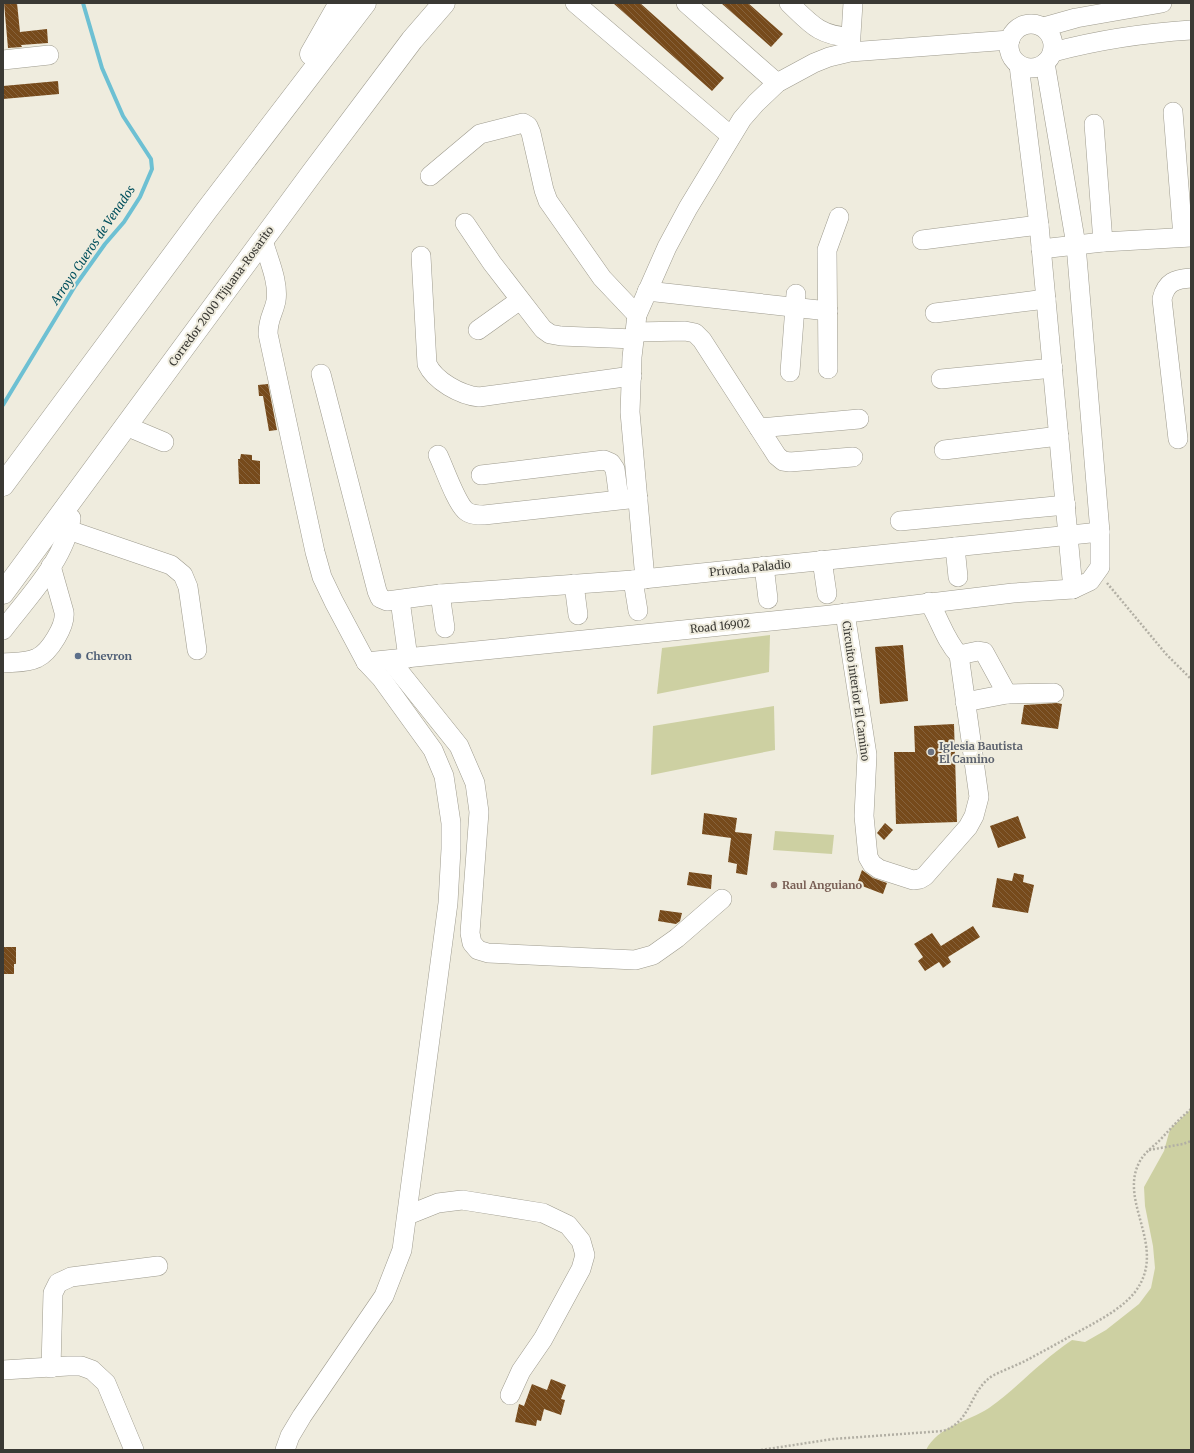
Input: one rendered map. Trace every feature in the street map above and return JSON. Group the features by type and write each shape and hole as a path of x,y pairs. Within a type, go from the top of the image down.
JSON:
{"highway":[{"path":"262,138 340,3"},
{"path":"3,486 201,217 365,3"},
{"name":"Corredor 2000 Tijuana-Rosarito","path":"3,593 61,528 73,499 126,426 412,40 444,3"}],"street":[{"path":"575,3 731,136"},
{"path":"686,3 777,83"},
{"path":"789,3 820,30 850,45 1010,40"},
{"path":"850,45 853,3"},
{"path":"1044,27 1076,18 1162,3"},
{"path":"1037,24 1044,27 1053,38 1049,57 1076,245 1100,532 1101,563 1098,572 1090,581 1074,589 1039,225 1019,65 1010,54 1010,40 1017,28 1024,25 1037,24"},
{"path":"1019,65 1032,68 1049,57 1074,46 1148,34 1191,30"},
{"path":"638,611 638,498 630,412 635,329 647,291 667,247 688,208 742,119 777,83 850,45"},
{"path":"3,60 49,55"},
{"path":"1041,249 1103,242 1187,237 1174,112"},
{"path":"430,176 480,134 523,123 528,126 548,201 602,278 635,329"},
{"path":"1094,124 1103,242"},
{"path":"828,369 827,250 839,216"},
{"path":"464,223 536,322 550,334 635,329 685,331 695,333 702,340 777,456 783,461 790,462 853,457"},
{"path":"922,240 1039,225"},
{"path":"263,240 276,286 276,302 268,320 268,334 307,524 322,577 366,662 381,678 433,750 444,776 451,823 448,903 408,1215 402,1250 384,1296 302,1416 290,1436 285,1450"},
{"path":"421,256 427,364 432,373 461,392 469,396 479,397 632,376"},
{"path":"1178,440 1162,299 1166,287 1174,280 1191,278"},
{"path":"647,291 796,301 828,312"},
{"path":"935,313 1046,299"},
{"path":"478,330 520,300"},
{"path":"790,372 796,301"},
{"path":"941,379 1053,368"},
{"name":"Privada Paladio","path":"321,374 377,591 380,598 387,601 440,594 639,580 1100,532"},
{"path":"759,428 859,420"},
{"path":"126,426 164,442"},
{"path":"944,450 1060,436"},
{"path":"438,455 460,504 466,511 473,514 484,515 638,498"},
{"path":"480,475 604,460 611,463 614,469 619,500"},
{"path":"900,521 1066,504"},
{"path":"3,630 52,566 61,528 171,565 183,575 188,587 197,650"},
{"path":"955,547 958,577"},
{"path":"822,560 827,594"},
{"path":"3,663 38,658 45,652 63,627 65,619 64,612 52,566"},
{"path":"764,566 768,599"},
{"path":"574,584 578,615"},
{"name":"Road 16902","path":"366,662 845,613 929,602 1074,589"},
{"path":"440,594 445,628"},
{"path":"400,600 399,659 459,746 475,784 479,812 470,933 472,943 478,950 488,952 636,960 653,955 677,938 722,899"},
{"name":"Circuito interior El Camino","path":"845,613 867,755 864,816 868,857 872,864 879,870 913,880 920,880 968,827 974,816 979,797 958,655 950,645 939,618 929,602"},
{"path":"958,655 978,651 984,652 1007,694"},
{"path":"965,702 1007,694 1054,693"},
{"path":"408,1215 438,1203 462,1200 543,1213 568,1225 581,1240 585,1255 581,1269 543,1339 521,1371 510,1395"},
{"path":"51,1368 53,1293 58,1283 71,1277 158,1266"},
{"path":"3,1370 81,1366 92,1370 100,1375 106,1383 134,1450"}],"path":[{"path":"1098,572 1166,654 1191,679"},
{"path":"761,1450 833,1439 942,1431 952,1428 967,1413 981,1386 993,1376 1044,1351 1118,1308 1135,1292 1146,1267 1146,1240 1133,1184 1140,1160 1148,1150 1191,1109"},
{"path":"1148,1150 1191,1141"}],"green space":[{"path":"770,635 769,672 657,694 662,648"},
{"path":"774,706 775,750 651,775 653,726"},
{"path":"775,831 834,835 832,854 773,850"},
{"path":"1191,1109 1191,1450 926,1450 938,1435 954,1425 989,1408 1050,1356 1072,1340 1085,1342 1106,1330 1139,1304 1151,1288 1155,1268 1153,1246 1145,1206 1144,1187 1164,1151 1170,1129"}],"building":[{"path":"4,3 17,3 20,32 47,29 48,43 21,45 22,47 8,48"},
{"path":"613,3 640,3 724,78 712,91"},
{"path":"721,3 748,3 783,34 771,47"},
{"path":"58,81 59,94 3,99 3,86"},
{"path":"268,384 277,430 269,431 263,396 259,396 258,385"},
{"path":"241,454 252,455 252,460 260,461 260,484 239,484 238,459 240,459"},
{"path":"903,645 908,701 880,704 875,647"},
{"path":"1062,704 1058,729 1021,724 1024,705"},
{"path":"954,724 957,822 896,824 894,752 915,752 914,726"},
{"path":"704,813 737,818 735,832 752,834 747,875 736,873 737,864 728,862 731,838 702,834"},
{"path":"1018,816 1026,838 998,848 990,826"},
{"path":"885,823 893,830 884,840 877,833"},
{"path":"862,870 873,878 887,883 883,894 857,884"},
{"path":"689,872 712,875 711,889 687,885"},
{"path":"1014,873 1024,875 1023,882 1034,885 1028,913 992,907 997,878 1012,881"},
{"path":"660,910 682,913 680,921 676,924 658,921"},
{"path":"973,926 980,937 948,957 951,962 943,968 939,962 925,971 918,961 923,957 914,944 932,933 941,946"},
{"path":"3,947 16,947 16,964 14,964 14,974 3,974"},
{"path":"551,1379 566,1385 561,1399 565,1400 561,1415 544,1409 541,1421 537,1420 536,1426 515,1422 519,1404 524,1406 532,1384 547,1390"}],"waterway":[{"name":"Arroyo Cueros de Venados","path":"3,405 75,286 105,244 124,222 140,197 152,169 151,159 123,116 102,68 83,3"}],"place":[{"name":"Chevron","path":"78,656"},
{"name":"Iglesia Bautista El Camino","path":"931,752"},
{"name":"Raul Anguiano","path":"774,885"}]}
